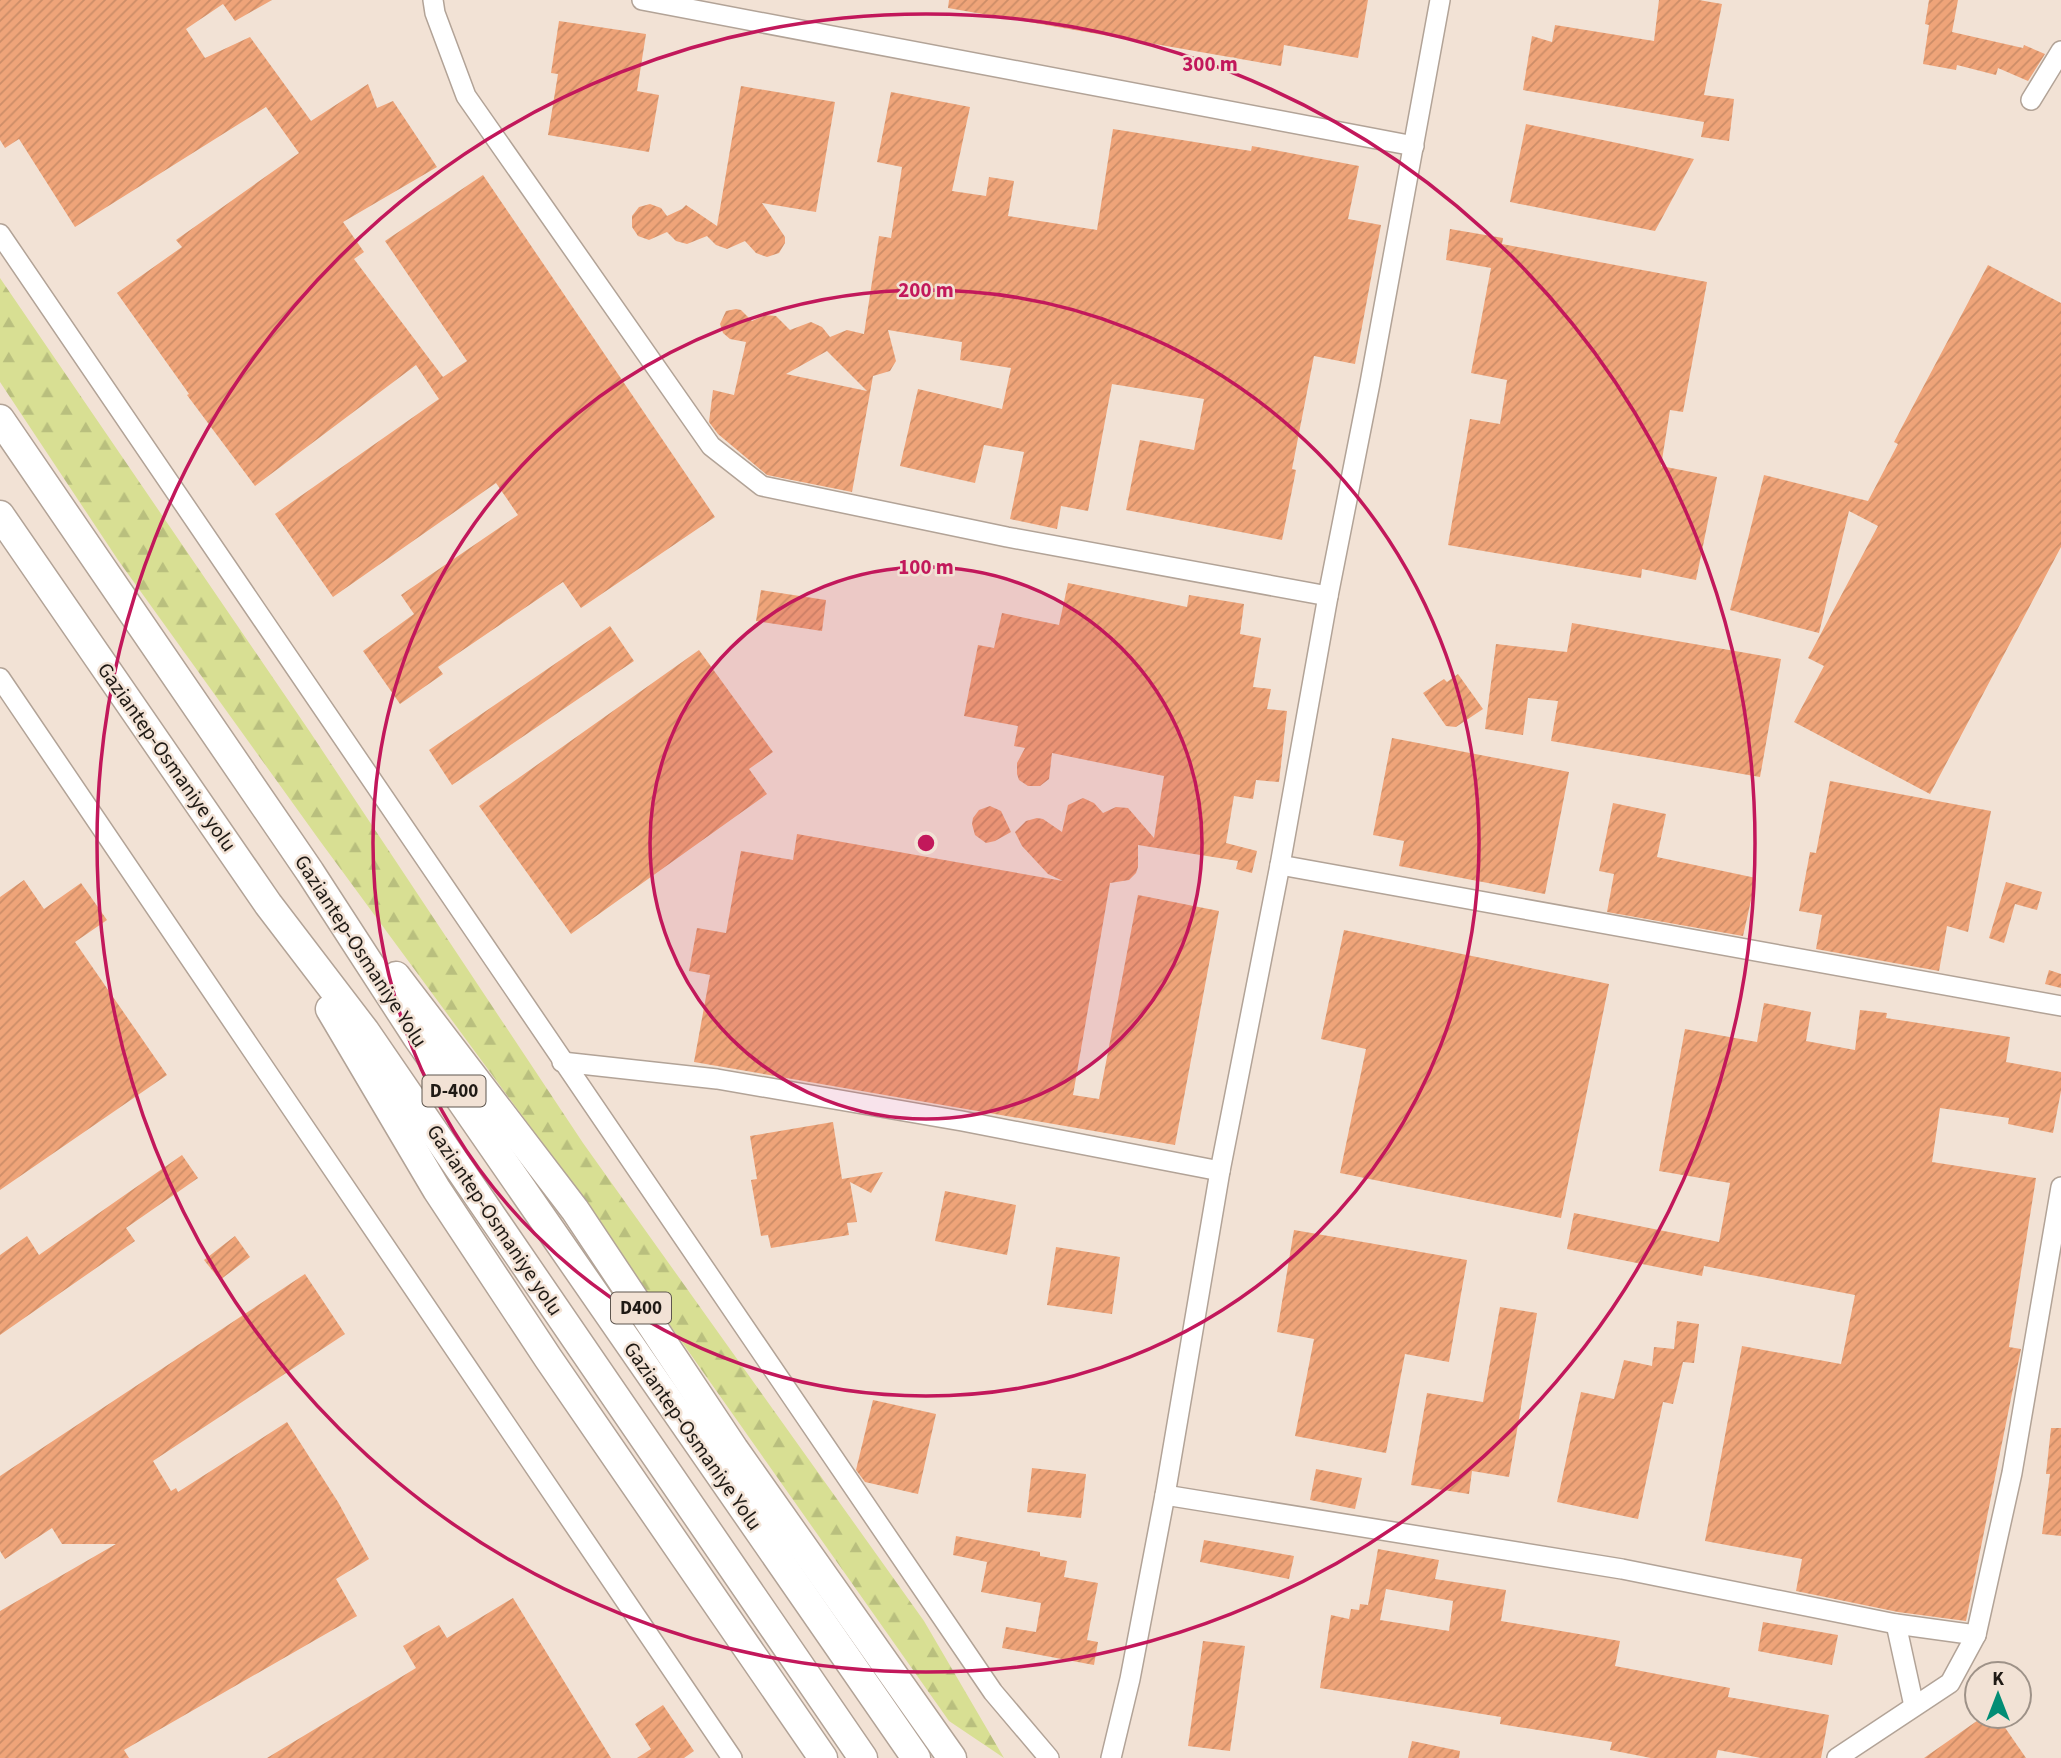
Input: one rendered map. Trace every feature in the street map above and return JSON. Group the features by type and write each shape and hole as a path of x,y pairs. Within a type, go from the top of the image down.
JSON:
{"highway":[{"name":"Gaziantep-Osmaniye Yolu","path":"0,419 310,872 417,1038 916,1758"},
{"name":"Gaziantep-Osmaniye yolu","path":"0,514 268,904 366,1031 863,1758"},
{"name":"D400","path":"310,872 412,996 575,1210 734,1449 952,1758"},
{"path":"268,904 437,1190 556,1369 823,1758"}],"street":[{"path":"433,0 435,13 466,96 711,446 762,486 1007,537 1328,596"},
{"path":"642,0 1413,146"},
{"path":"1111,1758 1130,1679 1165,1494 1220,1171 1280,865 1440,0"},
{"path":"2031,100 2061,51"},
{"path":"0,234 993,1692 1049,1758"},
{"path":"0,678 732,1758"},
{"path":"1280,865 2061,1006"},
{"path":"562,1062 717,1079 962,1121 1220,1171"},
{"path":"1837,1758 1950,1683 1976,1635 2012,1474 2061,1187"},
{"path":"1165,1494 1622,1569 1896,1624 1976,1635"},
{"path":"1896,1624 1914,1706"}],"green space":[{"path":"0,278 310,732 583,1143 924,1621 1004,1758 949,1721 529,1125 118,560 0,382"}],"building":[{"path":"0,0 272,0 235,21 223,4 186,29 205,58 250,37 311,121 368,84 377,108 393,101 437,167 343,222 364,252 354,259 443,377 467,361 385,241 483,175 715,517 581,608 563,582 438,667 443,674 400,704 363,651 414,614 401,595 518,515 496,483 333,597 275,514 439,399 416,365 255,486 187,395 189,394 117,293 182,247 176,240 299,153 266,107 75,227 19,139 5,148 0,140"},
{"path":"949,0 1368,0 1358,58 1284,45 1281,66 948,8"},
{"path":"1659,0 1699,0 1722,4 1704,95 1734,99 1729,141 1701,137 1704,122 1523,90 1532,36 1552,42 1555,25 1654,41"},
{"path":"1929,0 1958,0 1952,32 2023,48 2024,45 2045,54 2028,81 1998,68 1996,75 1957,65 1956,70 1923,64 1929,25 1925,24"},
{"path":"559,21 646,34 637,91 659,95 649,152 548,135 558,74 551,73"},
{"path":"741,86 835,102 816,212 762,203 785,237 785,243 779,253 767,257 756,253 745,241 727,249 716,245 707,236 687,244 676,241 667,232 649,240 638,236 632,227 632,216 639,207 650,204 661,208 667,216 686,205 717,226"},
{"path":"891,92 970,107 952,191 986,196 989,177 1014,181 1008,216 1097,230 1113,129 1251,151 1252,146 1359,166 1348,219 1381,225 1355,364 1314,356 1292,469 1296,470 1282,540 1126,510 1140,440 1194,450 1204,399 1112,384 1088,511 1061,506 1057,529 1010,519 1024,452 984,445 975,483 900,466 918,389 1002,409 1011,368 960,360 962,342 888,330 896,361 890,371 873,376 852,492 767,475 718,434 709,422 713,390 734,395 746,342 730,339 723,333 720,324 726,311 741,310 752,321 765,315 776,316 790,330 811,322 822,327 830,337 847,330 864,334 879,236 891,238 902,167 877,162","holes":["827,351 867,391 786,374"]},
{"path":"1526,124 1694,159 1655,231 1510,202"},
{"path":"1450,229 1503,238 1502,244 1707,282 1683,412 1670,410 1661,466 1717,477 1696,580 1642,569 1641,578 1448,545 1470,419 1500,424 1507,380 1471,373 1491,268 1446,260"},
{"path":"1988,265 2061,303 2061,547 1930,794 1794,722 1824,666 1808,658 1878,526 1849,511 1819,633 1730,610 1764,475 1868,501 1898,444 1894,442"},
{"path":"1068,583 1187,607 1189,595 1244,604 1240,634 1261,638 1253,687 1271,689 1267,709 1287,711 1279,782 1256,780 1253,799 1234,796 1226,843 1257,851 1252,873 1236,869 1238,861 1138,845 1136,873 1129,880 1110,883 1073,1095 1099,1099 1138,895 1219,911 1175,1145 694,1062 710,975 689,971 697,928 726,933 741,851 793,860 797,834 1063,881 1048,874 1022,846 1015,832 1026,821 1037,818 1062,832 1068,805 1083,798 1094,803 1103,813 1116,807 1128,808 1154,838 1164,776 1052,753 1049,779 1040,786 1028,786 1019,780 1017,774 1017,763 1025,748 1014,746 1018,726 964,716 978,645 994,648 1002,613 1059,625"},
{"path":"761,590 826,600 822,631 756,621"},
{"path":"1572,623 1781,659 1760,777 1551,741 1558,701 1528,698 1523,735 1485,729 1496,644 1567,652"},
{"path":"610,626 634,661 452,785 429,750"},
{"path":"699,650 773,752 749,769 767,794 571,934 479,806"},
{"path":"1458,674 1483,709 1456,727 1446,726 1423,693 1444,679 1447,682"},
{"path":"1392,738 1569,772 1545,894 1399,866 1404,841 1373,835"},
{"path":"1830,781 1991,811 1968,932 1947,926 1939,971 1816,949 1822,915 1799,911 1810,852 1816,853"},
{"path":"1613,803 1666,814 1657,857 1756,878 1743,936 1607,912 1614,874 1599,871"},
{"path":"990,806 1001,811 1011,832 986,843 975,835 972,824 979,810"},
{"path":"24,880 44,909 81,883 107,920 75,942 167,1075 0,1190 0,897"},
{"path":"2006,882 2042,892 2037,910 2015,904 2004,943 1989,938"},
{"path":"1344,930 1609,984 1561,1218 1340,1173 1366,1049 1321,1039"},
{"path":"2049,970 2061,974 2061,988 2045,984"},
{"path":"1764,1003 1811,1012 1806,1041 1855,1050 1860,1010 1887,1013 1886,1018 2010,1037 2006,1062 2061,1072 2061,1091 2053,1133 2008,1124 2009,1118 1940,1108 1932,1162 2036,1178 2009,1347 2021,1349 1966,1621 1898,1612 1796,1591 1802,1559 1705,1541 1742,1346 1841,1364 1855,1295 1704,1266 1702,1276 1567,1249 1574,1213 1719,1242 1730,1183 1659,1171 1685,1029 1757,1042"},
{"path":"833,1122 842,1179 883,1172 871,1193 850,1182 857,1222 847,1223 849,1235 771,1248 768,1235 761,1236 751,1180 757,1179 750,1136"},
{"path":"182,1155 198,1178 126,1228 135,1241 0,1335 0,1255 27,1236 39,1255"},
{"path":"945,1191 1016,1205 1007,1255 935,1241"},
{"path":"1294,1230 1467,1260 1449,1362 1405,1354 1386,1453 1295,1436 1314,1339 1277,1332"},
{"path":"235,1236 250,1257 220,1280 204,1260"},
{"path":"1056,1247 1120,1257 1112,1314 1047,1305"},
{"path":"305,1274 345,1334 153,1461 171,1491 176,1488 178,1492 287,1422 338,1502 369,1559 336,1579 357,1616 124,1750 129,1758 0,1758 0,1611 116,1544 62,1544 52,1528 5,1559 0,1551 0,1476"},
{"path":"1500,1307 1537,1313 1509,1477 1472,1471 1469,1494 1411,1485 1427,1393 1483,1402"},
{"path":"1677,1321 1699,1324 1694,1363 1683,1362 1673,1404 1663,1402 1638,1519 1557,1502 1581,1392 1614,1399 1624,1360 1652,1366 1654,1347 1674,1349"},
{"path":"873,1400 936,1414 918,1494 865,1482 856,1470"},
{"path":"2051,1428 2061,1428 2061,1536 2042,1534 2050,1474 2046,1474"},
{"path":"1032,1468 1086,1474 1081,1518 1027,1512"},
{"path":"1316,1469 1362,1478 1355,1509 1310,1500"},
{"path":"956,1536 1040,1552 1040,1556 1067,1561 1064,1577 1098,1583 1087,1640 1098,1642 1094,1665 1002,1648 1006,1627 1036,1632 1041,1603 981,1592 987,1562 953,1555"},
{"path":"1204,1540 1294,1556 1289,1579 1200,1562"},
{"path":"1378,1549 1439,1560 1435,1579 1506,1590 1501,1621 1620,1641 1615,1666 1730,1688 1728,1697 1829,1715 1821,1758 1761,1758 1718,1750 1716,1758 1651,1758 1610,1750 1612,1742 1500,1724 1501,1717 1320,1688 1331,1615 1349,1619 1351,1609 1359,1610 1360,1604 1368,1605","holes":["1386,1589 1453,1601 1449,1631 1380,1620"]},
{"path":"513,1598 611,1758 267,1758 416,1668 403,1646 439,1625 447,1638"},
{"path":"1763,1622 1838,1635 1832,1665 1758,1651"},
{"path":"1203,1641 1245,1646 1230,1751 1188,1746"},
{"path":"663,1705 694,1751 684,1758 637,1758 651,1749 635,1724"},
{"path":"1964,1730 2007,1730 2026,1758 1924,1758"},
{"path":"1412,1741 1460,1751 1459,1758 1408,1758"}]}
